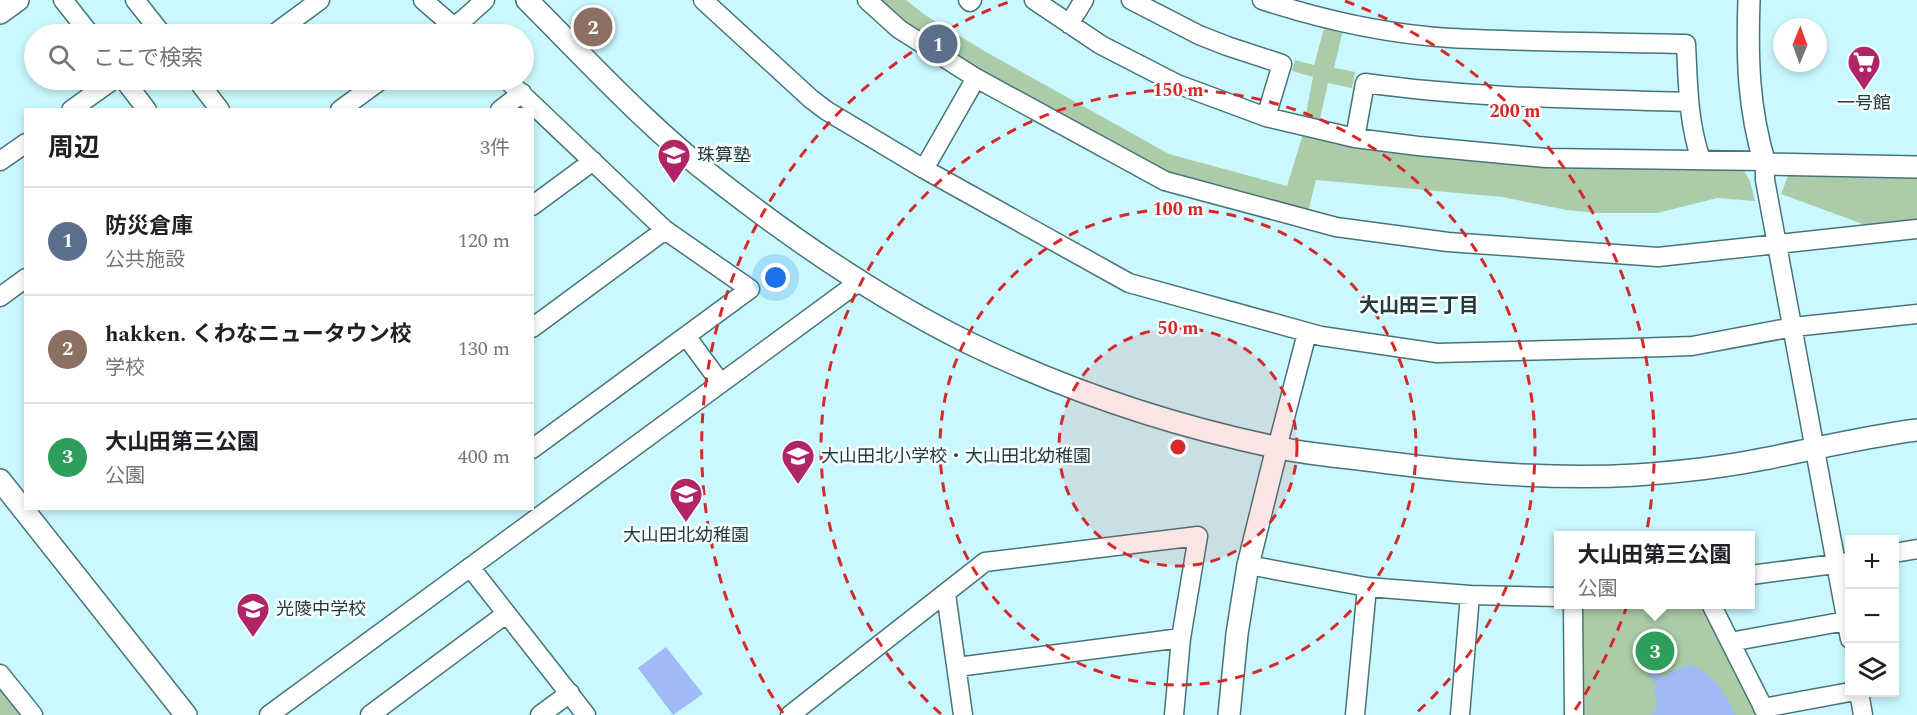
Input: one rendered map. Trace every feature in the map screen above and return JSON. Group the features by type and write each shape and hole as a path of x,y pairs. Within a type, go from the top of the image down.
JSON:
{"street":[{"path":"0,13 18,0"},
{"path":"63,0 82,24"},
{"path":"135,0 154,24"},
{"path":"288,24 320,0"},
{"path":"423,0 445,24"},
{"path":"460,24 485,0"},
{"path":"526,0 659,130 714,179 781,228 860,281 969,342 1077,388 1136,410 1277,448 1440,470 1570,478 1697,470 1879,435 1917,430"},
{"path":"703,0 810,99 827,111 924,169 1129,283 1307,333 1437,353 1521,352 1692,346 1793,327 1917,314"},
{"path":"867,0 899,28 976,78 1165,181 1336,227 1448,242 1658,256 1917,229"},
{"path":"1034,0 1101,45 1177,84 1266,117 1356,138 1546,158 1917,167"},
{"path":"1069,24 1084,0"},
{"path":"1131,0 1199,35 1282,64 1266,117"},
{"path":"1262,0 1335,21 1448,38 1686,44 1689,102 1701,160"},
{"path":"1749,0 1748,69 1751,99 1815,447 1843,563 1845,590"},
{"path":"924,169 976,78"},
{"path":"1356,138 1365,83 1432,92 1689,102"},
{"path":"74,108 99,90"},
{"path":"132,90 145,108"},
{"path":"209,90 219,108"},
{"path":"343,108 367,90"},
{"path":"519,90 665,230 750,289 534,448"},
{"path":"503,108 522,93"},
{"path":"0,161 24,144"},
{"path":"534,205 593,161"},
{"path":"534,327 665,230"},
{"path":"2,291 24,279"},
{"path":"269,715 860,281"},
{"path":"1229,715 1237,634 1248,565 1307,333"},
{"path":"686,336 720,382"},
{"path":"0,480 186,715"},
{"path":"790,715 985,562 1198,536 1181,638 1174,715"},
{"path":"1899,552 1917,549"},
{"path":"1755,574 1843,563"},
{"path":"1248,565 1366,587 1470,596 1554,597"},
{"path":"470,567 586,715"},
{"path":"1355,715 1366,587"},
{"path":"946,594 963,715"},
{"path":"1460,715 1470,596"},
{"path":"1573,609 1574,715"},
{"path":"1714,609 1765,711 1845,693"},
{"path":"370,715 506,614"},
{"path":"1730,642 1845,630"},
{"path":"957,667 1181,638"},
{"path":"0,674 33,715"},
{"path":"540,715 570,693"},
{"path":"1860,697 1863,715"}],"green space":[{"path":"879,0 906,0 925,15 986,52 1169,154 1287,186 1303,134 1743,169 1750,181 1755,201 1717,198 1657,213 1597,213 1567,210 1502,197 1316,180 1308,212 1163,171 992,79 901,20"},
{"path":"1325,25 1343,30 1334,68 1355,72 1352,88 1328,83 1319,123 1305,119 1313,77 1292,71 1295,60 1314,65"},
{"path":"1790,171 1917,176 1917,222 1871,227 1781,194"},
{"path":"1581,609 1707,609 1760,715 1581,715"},
{"path":"0,685 24,715 0,715"}],"water":[{"path":"666,647 703,694 673,715 638,668"},
{"path":"1690,665 1706,673 1712,679 1723,692 1736,715 1651,715 1658,704 1654,692 1657,685 1646,669 1657,669 1664,679 1672,671"}],"place":[{"name":"hakken. くわなニュータウン校","path":"593,27"},
{"name":"防災倉庫","path":"938,44"},
{"name":"一号館","path":"1864,91"},
{"name":"珠算塾","path":"674,184"},
{"name":"大山田北小学校・大山田北幼稚園","path":"798,485"},
{"name":"大山田北幼稚園","path":"686,523"},
{"name":"光陵中学校","path":"253,638"},
{"name":"大山田第三公園","path":"1655,651"}],"district":[{"name":"大山田三丁目","path":"1419,305"}]}
